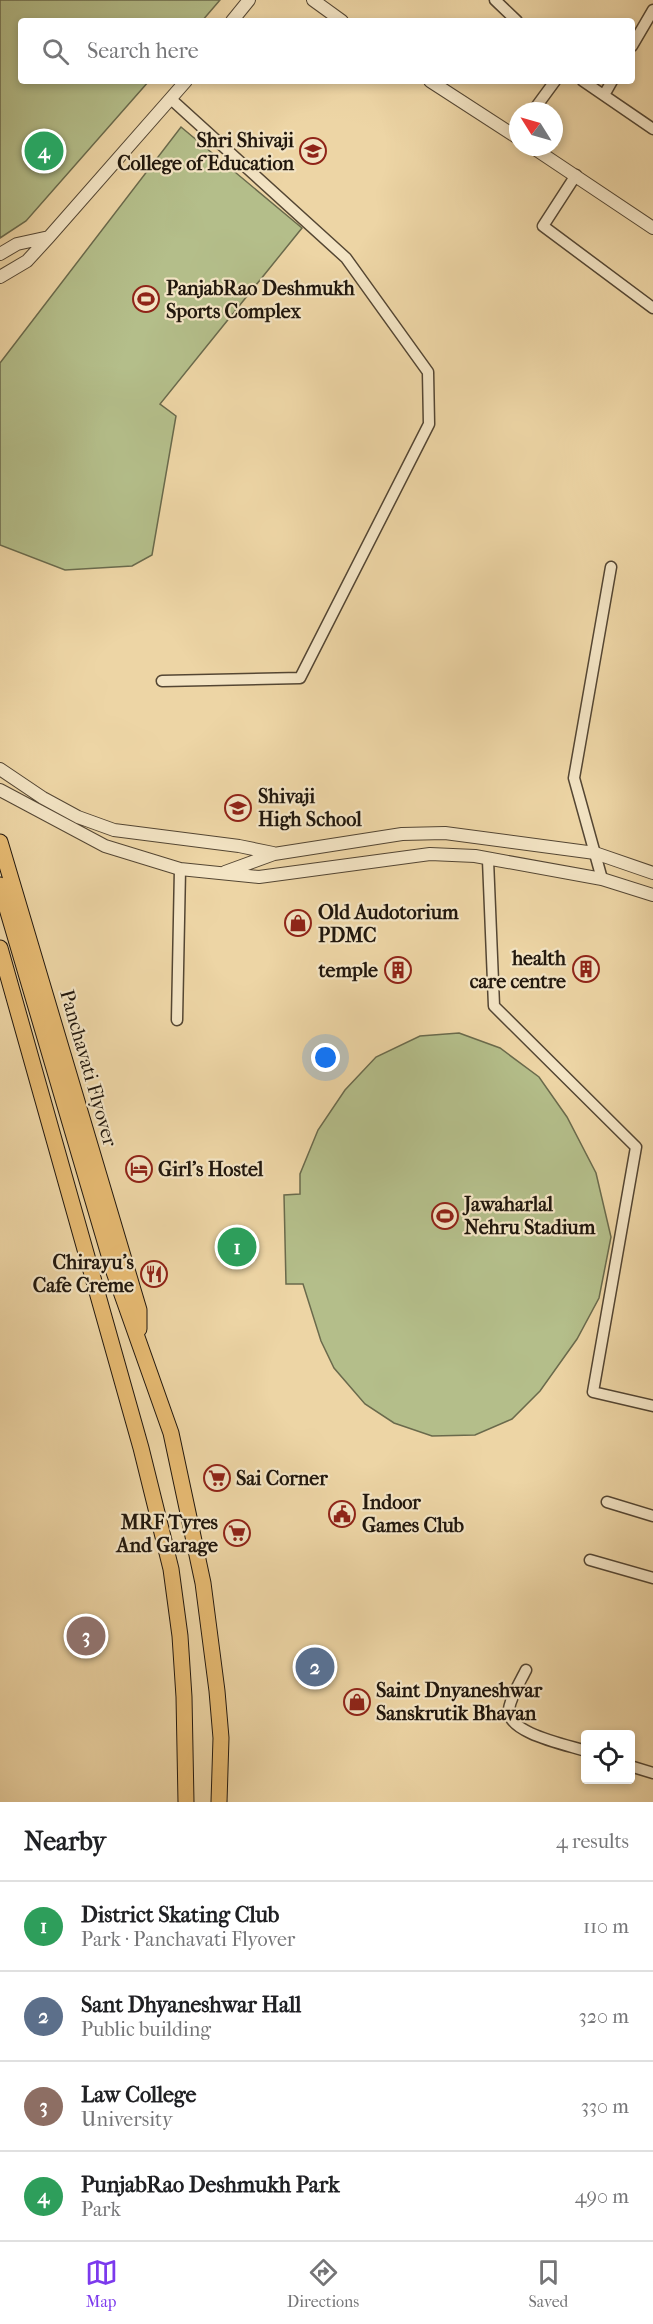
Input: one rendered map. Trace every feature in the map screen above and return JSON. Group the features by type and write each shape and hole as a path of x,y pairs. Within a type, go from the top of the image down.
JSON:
{"main road":[{"name":"Panchavati Flyover","path":"0,842 139,1311 139,1342"},
{"path":"0,885 114,1272 171,1433 203,1583 221,1738 219,1802"},
{"path":"0,948 138,1437 171,1569 180,1636 186,1802"}],"street":[{"path":"234,18 249,0"},
{"path":"313,0 338,18"},
{"path":"495,0 514,18"},
{"path":"635,41 653,10"},
{"path":"0,277 27,261 184,84"},
{"path":"435,84 509,130"},
{"path":"540,102 553,84"},
{"path":"588,84 653,129"},
{"path":"604,95 610,84"},
{"path":"162,681 300,678 429,424 428,372 346,258 172,100"},
{"path":"546,156 653,228"},
{"path":"576,175 543,226 653,308"},
{"path":"0,254 17,244 49,237"},
{"path":"602,879 574,778 611,567"},
{"path":"0,769 43,798 78,817 114,830 239,846 274,854"},
{"path":"0,790 105,846 180,869 269,877 430,854 475,856 602,879 653,895"},
{"path":"224,873 274,854 402,834 445,833 595,853 653,873"},
{"path":"488,860 494,1006 636,1147 593,1392 653,1406"},
{"path":"177,1020 180,869"},
{"path":"607,1502 653,1516"},
{"path":"590,1560 653,1578"},
{"path":"526,1670 509,1707 508,1715 514,1725 581,1750"},
{"path":"635,1768 653,1773"}],"green space":[{"path":"0,0 220,0 205,18 18,18 18,84 146,84 26,221 0,238"},
{"name":"PanjabRao Deshmukh Sports Complex","path":"181,127 302,228 160,404 176,416 152,555 132,566 65,570 0,545 0,363"},
{"name":"Jawaharlal Nehru Stadium","path":"459,1033 500,1048 539,1077 567,1117 596,1173 611,1237 599,1298 577,1339 540,1391 512,1419 475,1435 432,1436 394,1423 365,1404 334,1368 321,1341 303,1284 286,1284 284,1195 300,1194 300,1174 318,1130 345,1090 376,1057 420,1036"}],"place":[{"name":"PunjabRao Deshmukh Park","path":"44,151"},
{"name":"Shri Shivaji College of Education","path":"313,151"},
{"name":"PanjabRao Deshmukh Sports Complex","path":"146,299"},
{"name":"Shivaji High School","path":"238,808"},
{"name":"Old Audotorium PDMC","path":"298,923"},
{"name":"health care centre","path":"586,969"},
{"name":"temple","path":"398,970"},
{"name":"Girl's Hostel","path":"139,1169"},
{"name":"Jawaharlal Nehru Stadium","path":"445,1216"},
{"name":"District Skating Club","path":"237,1247"},
{"name":"Chirayu's Cafe Creme","path":"154,1274"},
{"name":"Sai Corner","path":"217,1478"},
{"name":"Indoor Games Club","path":"342,1514"},
{"name":"MRF Tyres And Garage","path":"237,1533"},
{"name":"Law College","path":"86,1636"},
{"name":"Sant Dhyaneshwar Hall","path":"315,1667"},
{"name":"Saint Dnyaneshwar Sanskrutik Bhavan","path":"357,1702"}]}
